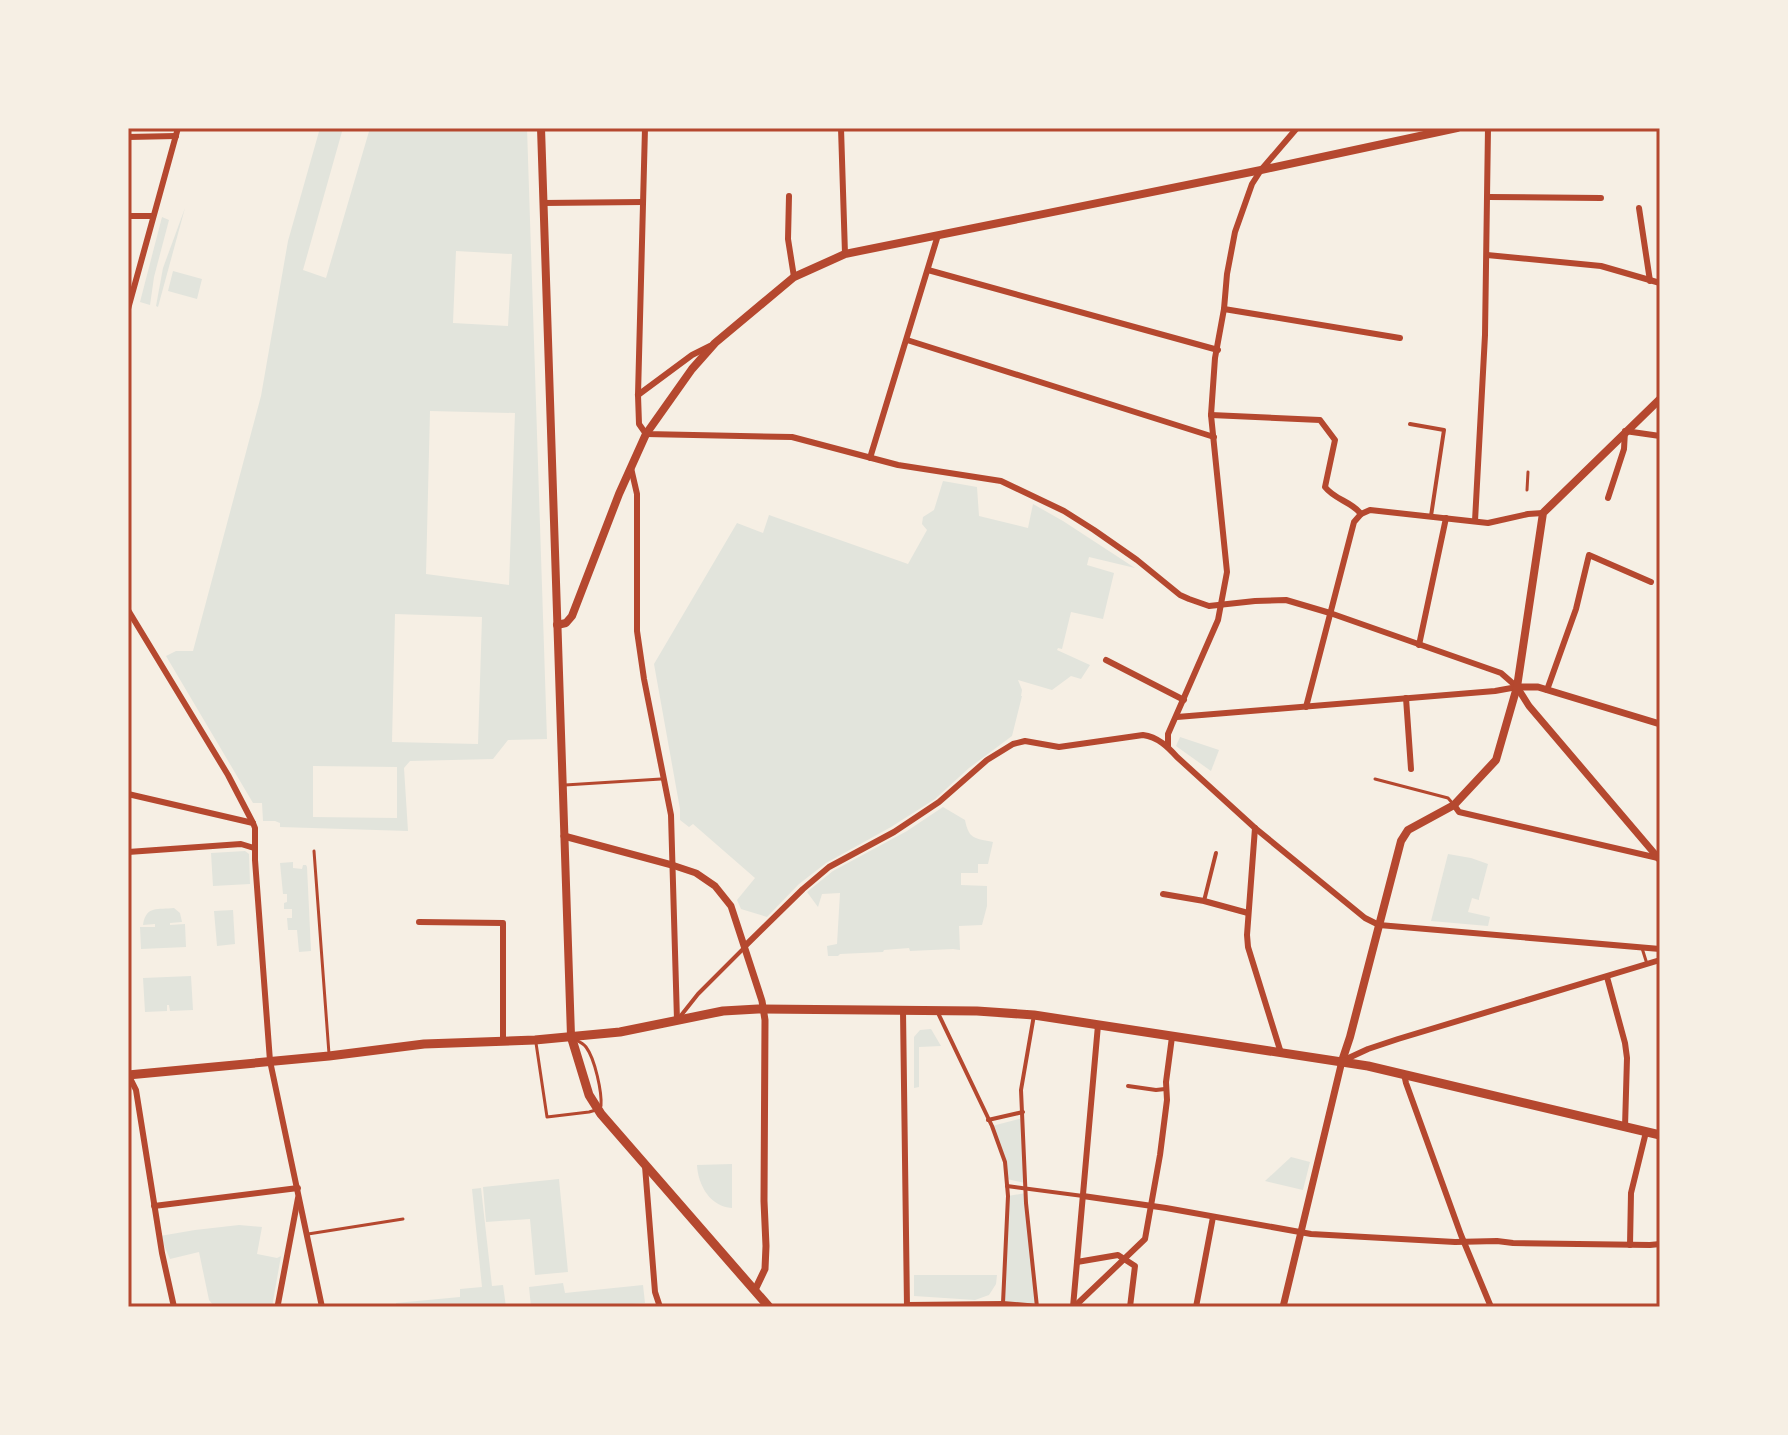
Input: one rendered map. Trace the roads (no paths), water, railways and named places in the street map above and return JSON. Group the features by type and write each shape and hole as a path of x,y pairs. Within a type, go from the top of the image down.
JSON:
{"main road":[{"path":"541,128 571,1036 589,1095 599,1112 769,1307"},
{"path":"557,625 566,623 572,616 646,434 713,345 794,277 845,254 1457,128"},
{"path":"1342,1061 1401,841 1408,830 1454,805 1496,760 1521,666 1543,513 1660,399"},
{"path":"128,1075 424,1044 535,1040 620,1032 723,1011 977,1011 1034,1015 1342,1061 1660,1135"}],"street":[{"path":"128,306 178,128"},
{"path":"645,128 638,395 639,424 646,434 792,437 898,465 1001,481 1039,498 1094,530 1180,595 1209,606 1286,600 1501,673 1517,687 1529,706 1659,859"},
{"path":"841,128 845,254"},
{"path":"1168,746 1168,734 1218,620 1227,572 1211,415 1215,358 1235,232 1251,187 1261,170 1297,128"},
{"path":"1475,521 1485,335 1488,128"},
{"path":"128,137 176,136"},
{"path":"789,196 788,239 794,277"},
{"path":"1488,197 1601,198"},
{"path":"543,203 643,202"},
{"path":"1639,208 1650,281"},
{"path":"128,216 153,216"},
{"path":"870,458 938,234"},
{"path":"1487,255 1601,266 1660,283"},
{"path":"928,270 1218,350"},
{"path":"1224,309 1400,338"},
{"path":"907,340 1214,437"},
{"path":"638,395 692,355 713,345"},
{"path":"1211,415 1320,420 1335,440 1326,490 1351,503 1361,514"},
{"path":"1410,424 1444,430 1431,516"},
{"path":"1608,498 1624,449 1625,431 1660,436"},
{"path":"631,468 637,494 637,631 671,815 677,1020"},
{"path":"1306,707 1354,522 1361,514 1370,510 1488,523 1527,510 1543,513"},
{"path":"1419,645 1446,518"},
{"path":"1542,688 1576,609 1589,555 1651,582"},
{"path":"128,610 228,775 254,826 270,1061 322,1307"},
{"path":"1106,660 1184,700"},
{"path":"1177,717 1517,687 1542,688 1660,724"},
{"path":"1406,698 1411,769"},
{"path":"677,1020 745,946 829,867 894,832 947,796 987,760 1013,744 1025,741 1059,747 1149,736 1168,746 1174,755 1255,828 1365,918 1379,925 1660,949"},
{"path":"128,794 254,826"},
{"path":"1454,805 1459,812 1659,859"},
{"path":"1255,828 1248,947 1281,1053"},
{"path":"564,836 696,873 715,886 731,906 764,1010 766,1246 765,1269 755,1290"},
{"path":"128,852 241,844 254,848"},
{"path":"1204,901 1216,853"},
{"path":"1163,894 1248,913"},
{"path":"419,922 503,923 503,1040"},
{"path":"1283,1307 1342,1061 1398,1039 1660,960"},
{"path":"1607,977 1627,1058 1625,1127"},
{"path":"903,1011 907,1306 1003,1303 1050,1307"},
{"path":"937,1011 1005,1162 1007,1229 1003,1303"},
{"path":"1034,1015 1021,1090 1037,1306"},
{"path":"1074,1307 1098,1025"},
{"path":"1074,1307 1145,1239 1167,1100 1172,1037"},
{"path":"1404,1074 1463,1241 1491,1307"},
{"path":"128,1075 136,1090 174,1307"},
{"path":"1128,1086 1166,1089"},
{"path":"988,1120 1023,1112"},
{"path":"1630,1245 1631,1193 1646,1132"},
{"path":"645,1166 655,1292 660,1307"},
{"path":"1007,1186 1152,1206 1301,1233 1463,1241 1660,1244"},
{"path":"154,1206 298,1191"},
{"path":"278,1304 298,1191"},
{"path":"1196,1307 1213,1217"},
{"path":"1077,1262 1118,1255 1126,1258 1135,1266 1130,1307"}],"lane":[{"path":"1527,490 1528,472"},
{"path":"562,785 665,779"},
{"path":"1375,779 1448,798 1454,805"},
{"path":"314,851 329,1056"},
{"path":"1642,948 1647,964"},
{"path":"535,1040 547,1117 599,1112"},
{"path":"307,1234 403,1219"}]}
